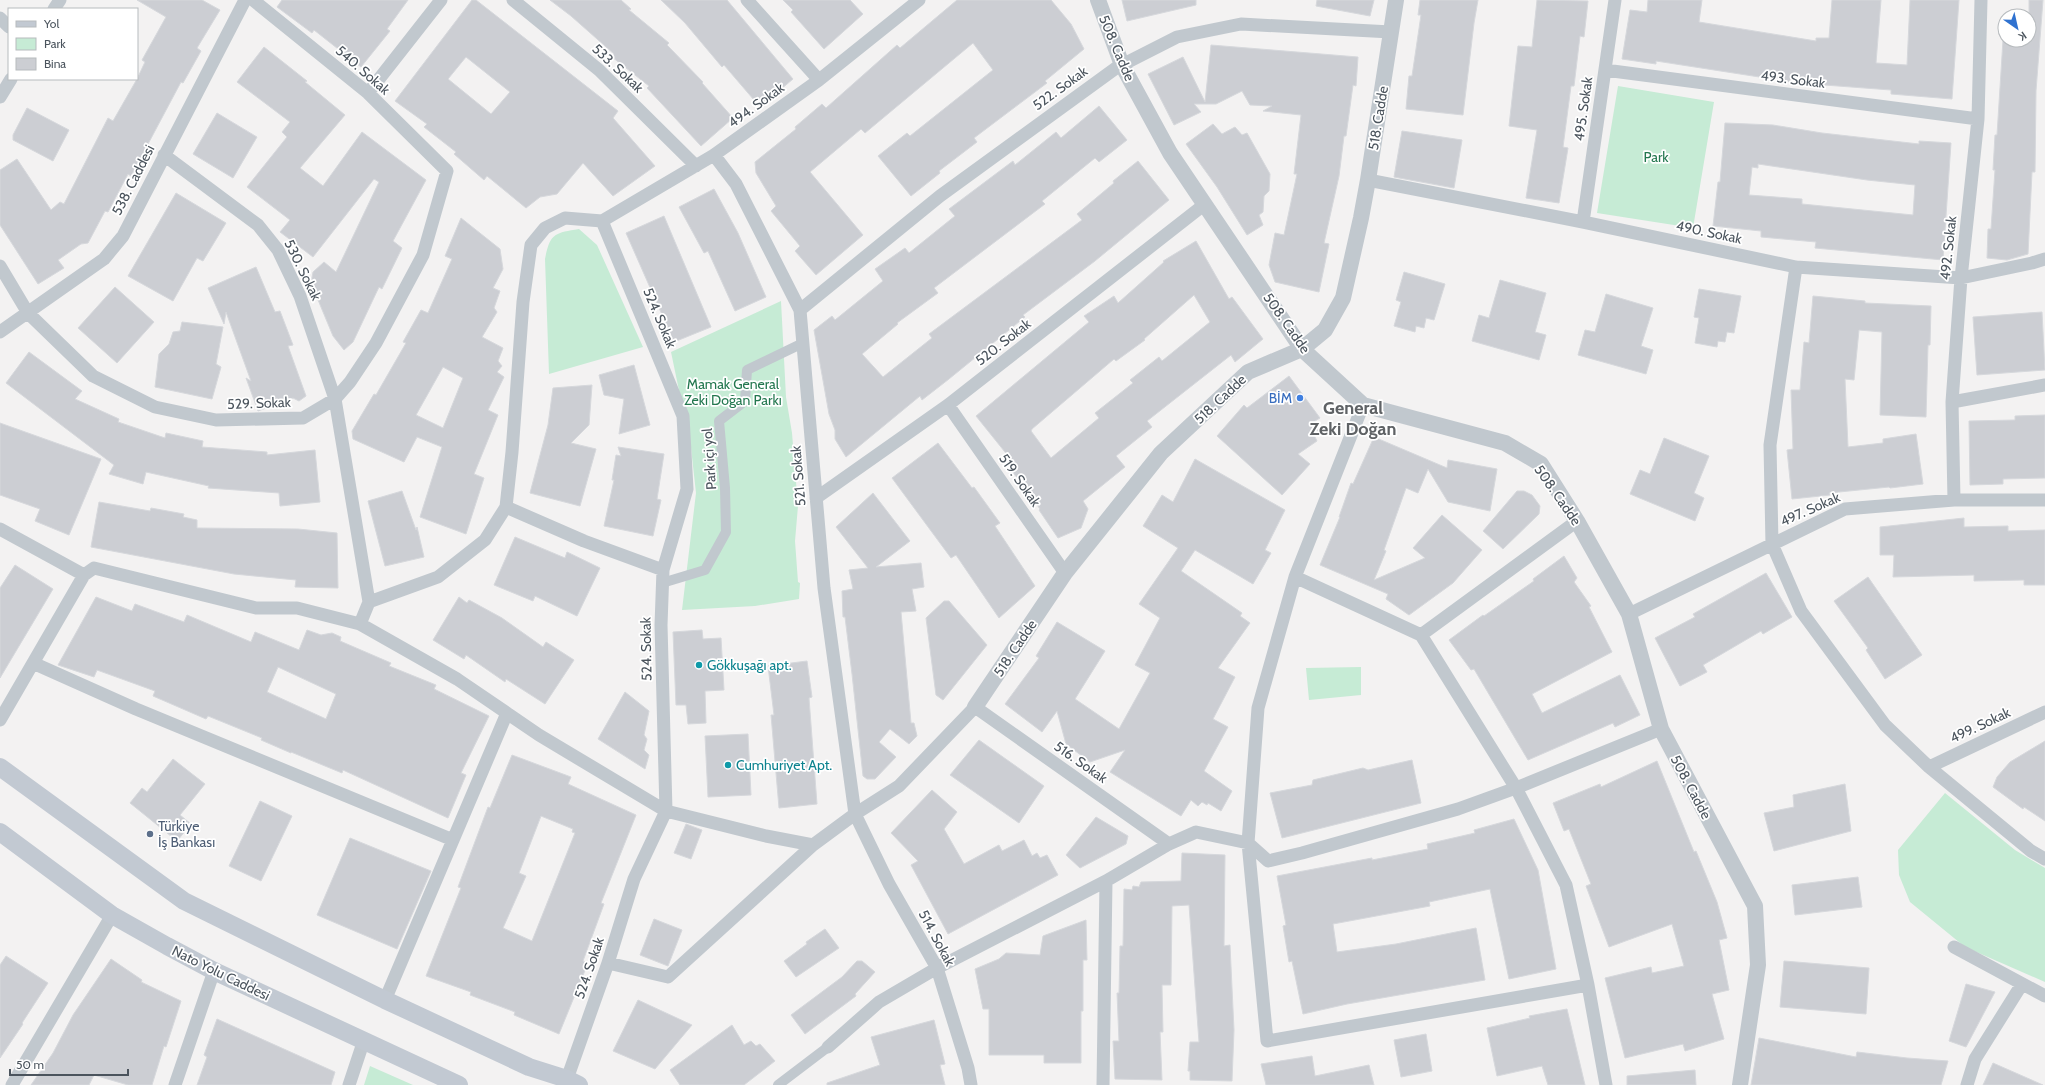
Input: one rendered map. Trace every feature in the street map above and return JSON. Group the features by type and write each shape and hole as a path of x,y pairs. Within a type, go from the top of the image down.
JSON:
{"main road":[{"path":"0,766 184,901 385,1000 529,1067 573,1082"},
{"name":"Nato Yolu Caddesi","path":"0,832 112,916 214,971 459,1085"}],"street":[{"name":"538. Caddesi","path":"0,332 104,259 123,236 245,0"},
{"name":"540. Sokak","path":"253,0 368,93 447,171"},
{"path":"368,93 442,0"},
{"name":"533. Sokak","path":"513,0 599,70 696,166"},
{"path":"747,0 819,80"},
{"name":"494. Sokak","path":"602,221 714,155 819,80 919,0"},
{"name":"508. Cadde","path":"1098,0 1122,65 1170,153 1302,349 1363,405 1505,443 1540,464 1577,521 1629,614 1661,729 1755,906 1758,965 1740,1085"},
{"name":"518. Cadde","path":"975,707 1065,573 1161,453 1248,372 1302,349 1325,330 1343,298 1368,180 1396,0"},
{"name":"495. Sokak","path":"1583,222 1615,0"},
{"name":"492. Sokak","path":"1954,500 1952,402 1961,278 1978,119 1981,0"},
{"path":"0,18 8,25"},
{"name":"522. Sokak","path":"800,310 940,196 1122,65 1177,37 1241,24 1391,32"},
{"name":"493. Sokak","path":"1605,70 1978,119"},
{"path":"0,97 10,80"},
{"name":"530. Sokak","path":"164,155 258,225 278,250 300,296 334,399 370,602"},
{"name":"521. Sokak","path":"714,155 736,184 800,310 824,588 855,814"},
{"name":"529. Sokak","path":"0,266 28,313 93,376 155,407 216,420 303,418 334,399 350,382 376,343 423,255 447,171"},
{"name":"490. Sokak","path":"1368,180 1583,222 1796,267 1961,278 2045,259"},
{"name":"520. Sokak","path":"816,498 948,405 1205,204"},
{"path":"360,624 370,602 438,577 485,540 506,507 512,452 523,302 530,245 545,228 565,218 602,221"},
{"name":"524. Sokak","path":"573,1082 634,879 666,811 661,625 662,583 663,570 687,489 683,416 602,221"},
{"path":"1796,267 1770,445 1772,544 1802,611 1885,725 1929,767 2031,851 2045,859"},
{"name":"Park içi yol","path":"662,583 705,570 726,532 725,488 719,421 745,400 747,370 803,343"},
{"path":"1952,402 2045,385"},
{"name":"519. Sokak","path":"948,405 1065,573"},
{"path":"1363,405 1295,577 1258,708 1248,843 1267,1041 1588,985"},
{"name":"497. Sokak","path":"1629,614 1845,509 1954,500 2045,500"},
{"path":"506,507 584,541 663,570"},
{"path":"1421,635 1577,521"},
{"path":"0,530 84,575"},
{"path":"0,720 84,575 94,568 256,608 297,608 360,624 457,679 539,734 666,811 766,836 813,845"},
{"path":"1295,577 1421,635 1516,788 1566,885 1588,985 1606,1085"},
{"path":"33,663 136,709 453,840"},
{"path":"608,963 668,977 813,845 855,814 899,786 975,707"},
{"name":"516. Sokak","path":"975,707 1169,844"},
{"name":"499. Sokak","path":"1929,767 2045,712"},
{"path":"385,1000 507,713"},
{"path":"778,1085 828,1047 879,1002 937,968 1106,881 1169,844 1196,832 1248,843 1268,860 1302,853 1458,809 1516,788 1661,729"},
{"name":"514. Sokak","path":"855,814 889,884 937,968 968,1068 971,1085"},
{"path":"1103,1085 1106,881"},
{"path":"12,1085 112,916"},
{"path":"1954,947 2045,996"},
{"path":"175,1085 214,971"},
{"path":"1967,1085 1975,1059 2022,984"},
{"path":"349,1085 364,1040"}],"green space":[{"name":"Park","path":"1618,86 1714,102 1693,228 1597,213"},
{"path":"579,229 597,245 643,347 549,374 545,259 549,244 555,236 559,233"},
{"name":"Mamak General Zeki Doğan Parkı","path":"781,301 786,397 792,433 798,506 795,541 798,582 800,583 799,599 755,606 682,610 696,493 691,448 671,352"},
{"path":"1361,667 1361,695 1309,700 1306,668"},
{"path":"1945,793 2015,850 2045,868 2045,982 1965,947 1910,902 1899,875 1898,850"},
{"path":"370,1066 413,1085 364,1085"}],"building":[{"path":"137,0 202,0 220,10 197,48 201,51 183,83 181,82 131,176 128,174 108,212 105,211 88,243 81,244 58,260 64,268 38,284 0,225 0,170 17,159 51,210 60,202 64,204 108,118 113,121 136,80 138,80 145,62 142,60 166,17"},
{"path":"282,0 408,0 387,29 390,31 361,67 314,30 312,33 277,7"},
{"path":"472,0 476,0 618,111 613,118 655,166 613,196 583,163 557,194 540,197 526,208 487,176 484,180 454,154 456,152 424,127 427,124 395,101","holes":["466,57 510,92 491,114 448,79"]},
{"path":"550,0 621,0 631,9 629,10 669,43 667,45 703,82 702,83 733,118 701,146 647,88 649,86 612,57 614,54 571,16"},
{"path":"661,0 727,0 793,79 760,107 724,65 722,67 685,23"},
{"path":"783,0 850,0 863,14 824,49 791,12 793,10"},
{"path":"957,0 1051,0 1071,24 1084,49 1045,81 1047,83 974,138 977,142 939,171 940,173 911,196 878,156 907,133 910,136 993,70 973,43 865,133 861,129 810,172 863,235 816,275 795,251 800,246 771,211 776,206 756,173 755,162 796,129 795,127 822,104 826,108 897,45 900,48"},
{"path":"1122,0 1196,0 1196,5 1127,21"},
{"path":"1317,0 1374,0 1370,16 1316,6"},
{"path":"1420,0 1478,0 1463,115 1406,109 1409,76 1412,76 1421,15 1418,15"},
{"path":"1537,0 1588,1 1584,37 1580,36 1574,86 1571,86 1563,147 1568,148 1559,203 1526,198 1537,130 1509,126 1518,46 1532,47"},
{"path":"1648,0 1702,0 1699,22 1816,41 1816,38 1829,38 1832,0 1881,0 1876,63 1907,65 1910,0 1959,0 1952,99 1891,94 1891,90 1798,83 1656,61 1656,64 1622,59 1630,10 1647,12"},
{"path":"2029,0 2043,0 2036,91 2035,172 2032,172 2028,254 2007,260 1987,258 1988,229 1991,229 1995,170 1993,170 1995,135 1997,135 2002,48 2037,48 2037,8 2029,8"},
{"path":"1211,45 1358,57 1356,86 1353,85 1339,176 1324,243 1329,244 1319,292 1275,282 1269,265 1275,233 1284,235 1297,174 1294,174 1301,115 1263,111 1272,106 1250,105 1242,91 1216,104 1194,104 1201,112 1174,125 1148,74 1183,57 1205,102"},
{"path":"264,47 307,81 305,82 345,115 300,168 323,186 362,132 426,180 393,241 402,248 382,289 379,287 353,342 344,350 333,336 311,283 313,272 324,262 336,272 379,182 374,179 313,257 280,232 290,220 247,187 287,137 282,132 290,122 237,82"},
{"path":"1099,106 1127,140 1099,162 1095,158 1042,201 1045,204 934,288 938,293 897,323 898,324 862,354 883,377 932,338 929,334 1082,220 1077,214 1114,183 1113,181 1138,161 1169,200 1095,261 1023,315 1025,317 949,379 922,400 920,396 846,457 835,439 835,430 829,414 814,330 832,316 835,320 883,281 875,269 905,248 909,253 955,216 949,209 1013,161 1015,165 1056,132 1061,138"},
{"path":"27,108 69,130 53,161 13,140 13,135"},
{"path":"217,113 257,137 233,178 193,154"},
{"path":"1725,123 1773,125 1822,133 1919,144 1919,141 1951,143 1943,260 1815,248 1816,242 1761,237 1761,231 1713,226 1718,182 1720,182","holes":["1758,164 1867,180 1915,185 1913,215 1802,204 1802,199 1749,195 1752,167 1758,168"]},
{"path":"1213,124 1222,134 1235,127 1242,135 1247,133 1270,174 1269,191 1264,196 1263,212 1259,215 1263,225 1247,235 1217,187 1186,144"},
{"path":"1402,131 1462,140 1454,188 1394,177"},
{"path":"714,189 738,233 766,297 735,311 708,251 704,253 679,207"},
{"path":"176,193 226,223 203,261 197,258 173,301 128,276"},
{"path":"664,216 711,327 674,342 626,233"},
{"path":"461,218 500,249 503,269 493,288 500,291 494,308 497,312 482,337 503,348 498,361 502,366 497,372 504,377 488,410 498,415 474,474 484,478 466,534 420,517 442,447 417,437 404,462 353,439 352,431 374,394 376,395 406,343 403,342 421,310 428,313 452,259 445,256","holes":["443,367 463,378 443,428 416,415"]},
{"path":"1196,241 1229,299 1232,297 1263,339 1235,362 1231,355 1147,421 1152,427 1116,456 1125,467 1083,501 1088,509 1081,528 1058,538 1039,510 1040,509 1012,471 1017,467 976,416 1089,322 1084,316 1114,296 1118,303 1164,262 1163,261","holes":["1194,295 1210,322 1162,361 1159,357 1130,380 1133,383 1095,413 1099,418 1051,458 1031,431 1114,359 1116,361 1145,340 1144,339"]},
{"path":"256,267 275,312 280,311 293,345 288,346 306,396 299,401 293,398 258,411 246,378 251,381 226,312 224,324 208,288"},
{"path":"1404,272 1445,284 1434,320 1426,318 1424,328 1416,326 1415,332 1394,326 1401,302 1396,300"},
{"path":"1500,280 1546,293 1535,332 1546,335 1539,360 1472,341 1479,315 1489,318"},
{"path":"115,287 154,322 117,363 78,328"},
{"path":"1699,289 1741,296 1734,333 1727,332 1725,342 1718,341 1717,347 1695,343 1699,318 1694,317"},
{"path":"1606,294 1653,308 1641,346 1653,350 1646,374 1578,355 1585,330 1595,332"},
{"path":"1813,296 1865,301 1865,303 1931,306 1930,345 1928,345 1926,417 1880,415 1882,332 1859,330 1854,380 1845,379 1848,447 1883,443 1883,439 1916,434 1923,484 1829,493 1830,495 1792,499 1787,450 1793,449 1791,390 1800,390 1804,342 1809,343"},
{"path":"2042,312 2045,370 1977,375 1973,317"},
{"path":"182,322 223,327 216,364 221,367 212,399 155,387 159,354 169,344 173,332 180,331"},
{"path":"29,352 82,391 75,399 119,419 118,422 165,438 166,433 203,441 202,447 267,452 267,455 315,450 320,502 280,506 279,493 208,488 209,486 146,472 143,484 109,474 114,465 6,383"},
{"path":"634,365 650,425 619,434 624,399 604,395 599,375"},
{"path":"1289,376 1320,418 1315,421 1321,431 1314,435 1317,441 1298,454 1310,464 1282,495 1217,436 1244,405 1247,408"},
{"path":"592,385 589,425 571,443 596,449 580,506 530,493 548,425 553,388"},
{"path":"2045,415 2045,478 2003,479 2003,484 1970,485 1969,421 2015,420 2015,416"},
{"path":"0,423 101,459 69,535 35,521 40,509 0,495"},
{"path":"1374,437 1447,468 1448,460 1497,469 1490,511 1448,502 1428,469 1418,493 1406,488 1384,550 1386,551 1374,580 1425,558 1413,548 1442,515 1482,550 1453,583 1409,615 1386,599 1388,594 1320,565 1340,517 1351,483 1353,484"},
{"path":"1664,438 1709,456 1694,493 1704,498 1695,521 1630,494 1640,470 1650,474"},
{"path":"938,443 972,488 974,487 1000,523 995,526 1035,586 999,618 956,555 951,558 892,478"},
{"path":"618,447 664,454 657,499 661,500 653,536 604,526 614,480 612,480 616,455 621,456"},
{"path":"1195,459 1285,510 1265,550 1271,553 1253,584 1195,550 1181,571 1242,613 1240,616 1250,623 1218,668 1235,677 1213,719 1228,727 1204,771 1232,791 1221,811 1208,803 1207,805 1202,802 1198,806 1191,800 1181,816 1110,772 1125,750 1090,762 1066,744 1057,711 1042,732 1005,704 1039,658 1036,656 1057,622 1105,651 1075,699 1119,729 1150,673 1135,665 1160,618 1139,604 1178,548 1143,526 1162,495 1173,502"},
{"path":"402,491 416,530 417,527 424,557 385,566 368,501"},
{"path":"1517,491 1524,491 1532,495 1540,506 1539,514 1503,549 1483,531"},
{"path":"873,493 910,541 876,567 921,563 924,587 912,589 916,611 901,612 911,723 914,723 917,736 909,744 890,729 879,742 896,757 875,779 867,779 863,776 845,617 843,617 842,591 853,589 849,570 868,568 836,527"},
{"path":"99,502 150,511 151,508 184,514 183,517 197,520 197,528 298,529 337,533 338,588 295,587 296,580 234,574 91,547"},
{"path":"1964,518 1964,527 2008,526 2008,531 2045,530 2045,585 2024,585 2024,580 1974,581 1974,575 1893,577 1894,555 1880,555 1880,527"},
{"path":"515,537 565,558 567,552 600,568 577,616 535,596 533,601 494,585"},
{"path":"1564,556 1577,578 1574,582 1591,606 1589,607 1612,652 1532,694 1542,713 1620,675 1640,715 1615,727 1613,723 1528,760 1474,669 1471,670 1449,640 1534,581 1533,579"},
{"path":"15,565 53,589 0,678 0,588"},
{"path":"1766,573 1792,617 1763,634 1761,631 1703,665 1707,672 1680,686 1655,638 1695,617 1693,614"},
{"path":"1868,577 1922,655 1885,679 1866,650 1868,648 1834,601"},
{"path":"96,597 132,611 135,604 184,622 187,615 251,642 255,632 299,650 307,630 321,635 332,633 341,637 340,641 391,663 389,666 436,685 434,689 489,716 461,773 466,775 448,818 343,770 342,773 291,753 261,740 262,738 208,716 206,719 153,696 155,691 97,670 94,677 58,665","holes":["278,667 336,694 326,719 267,692"]},
{"path":"459,597 467,603 469,600 502,618 543,647 546,642 574,660 545,704 506,679 505,682 466,655 464,659 433,640"},
{"path":"944,601 949,601 987,645 943,700 936,695 926,618"},
{"name":"Gökkuşağı apt.","path":"702,630 703,639 721,638 724,690 705,691 706,723 688,724 686,705 676,705 673,632"},
{"path":"807,661 812,697 809,698 817,804 779,808 771,715 774,715 768,666"},
{"path":"625,692 649,711 644,735 647,739 644,750 649,755 645,769 598,739"},
{"name":"Cumhuriyet Apt.","path":"748,734 751,795 708,797 705,736"},
{"path":"979,740 1044,786 1019,823 950,775"},
{"path":"2045,741 2045,821 2024,807 2023,809 1993,787 1997,777 2010,762"},
{"path":"512,755 571,777 568,784 636,815 601,903 604,904 583,961 588,963 559,1034 514,1015 515,1012 470,995 471,992 426,976 461,888 458,887 488,807 490,808","holes":["541,816 573,829 572,832 575,833 532,941 503,928 526,876 519,873"]},
{"path":"173,759 205,784 180,815 191,824 177,841 130,803 142,788 147,792"},
{"path":"1412,760 1421,803 1282,838 1270,793 1312,785 1313,780 1363,768 1368,770"},
{"path":"1657,761 1694,852 1696,851 1717,902 1727,938 1719,940 1729,990 1712,994 1724,1039 1685,1051 1683,1044 1625,1058 1605,978 1651,967 1652,973 1684,966 1672,924 1609,947 1586,886 1591,884 1569,829 1564,831 1553,803 1600,784 1601,787"},
{"path":"1845,784 1851,831 1774,851 1764,813 1794,807 1793,795"},
{"path":"932,790 957,812 944,829 964,864 999,845 1002,851 1024,840 1032,856 1037,853 1040,858 1047,855 1058,875 948,934 911,865 918,861 891,833"},
{"path":"260,801 292,816 261,881 229,866"},
{"path":"1096,817 1128,836 1126,844 1080,868 1066,855"},
{"path":"1514,819 1538,870 1556,969 1509,979 1490,889 1429,902 1430,906 1333,924 1337,952 1396,944 1476,928 1485,980 1347,1004 1303,1014 1292,961 1289,962 1283,926 1286,925 1277,876 1428,849 1427,844 1475,833 1474,830"},
{"path":"686,824 702,830 691,859 674,853"},
{"path":"350,838 431,871 397,949 317,915"},
{"path":"1182,853 1225,855 1224,946 1230,945 1234,1030 1232,1081 1190,1080 1190,1071 1188,1071 1190,1042 1199,1042 1189,905 1172,906 1171,985 1162,985 1163,1032 1160,1032 1162,1080 1115,1079 1113,1041 1119,1041 1117,993 1119,993 1120,946 1123,946 1124,889 1132,890 1133,886 1139,887 1141,882 1181,881"},
{"path":"1858,877 1862,907 1795,915 1792,885"},
{"path":"654,919 682,930 668,966 640,955"},
{"path":"1086,920 1087,960 1083,960 1081,1063 1044,1063 1044,1055 989,1055 989,1009 983,1009 975,969 999,959 1006,953 1040,955 1043,936"},
{"path":"825,929 839,948 796,977 784,961 807,944 806,942"},
{"path":"6,956 48,983 0,1058 0,965"},
{"path":"111,959 142,980 141,982 181,1001 166,1047 164,1046 152,1085 128,1085 94,1075 89,1085 31,1085 53,1053 73,1015"},
{"path":"857,961 862,961 875,972 855,994 856,996 805,1034 791,1015 842,977"},
{"path":"1784,961 1869,968 1866,1014 1780,1007"},
{"path":"1966,984 1995,992 1966,1047 1949,1041"},
{"path":"638,1000 692,1025 655,1069 613,1051"},
{"path":"1567,1009 1585,1085 1548,1085 1542,1066 1497,1076 1487,1028 1530,1018 1529,1016"},
{"path":"217,1019 335,1072 331,1085 197,1085 207,1057 204,1055"},
{"path":"934,1020 945,1064 940,1065 945,1085 827,1085 827,1083 880,1065 871,1037"},
{"path":"732,1025 744,1045 751,1041 756,1046 760,1044 775,1061 744,1085 680,1085 670,1070"},
{"path":"1426,1034 1432,1071 1401,1077 1394,1040"},
{"path":"1759,1038 1856,1057 1857,1052 1948,1061 1941,1085 1751,1085"},
{"path":"1312,1056 1315,1076 1369,1065 1374,1085 1266,1085 1261,1064"},
{"path":"1993,1063 2043,1085 1983,1085"},
{"path":"1695,1070 1696,1085 1627,1085 1627,1076"}],"place":[{"name":"BİM","path":"1300,398"},
{"name":"Gökkuşağı apt.","path":"699,665"},
{"name":"Cumhuriyet Apt.","path":"728,765"},
{"name":"Türkiye İş Bankası","path":"150,834"}],"district":[{"name":"General Zeki Doğan","path":"1353,418"}]}
